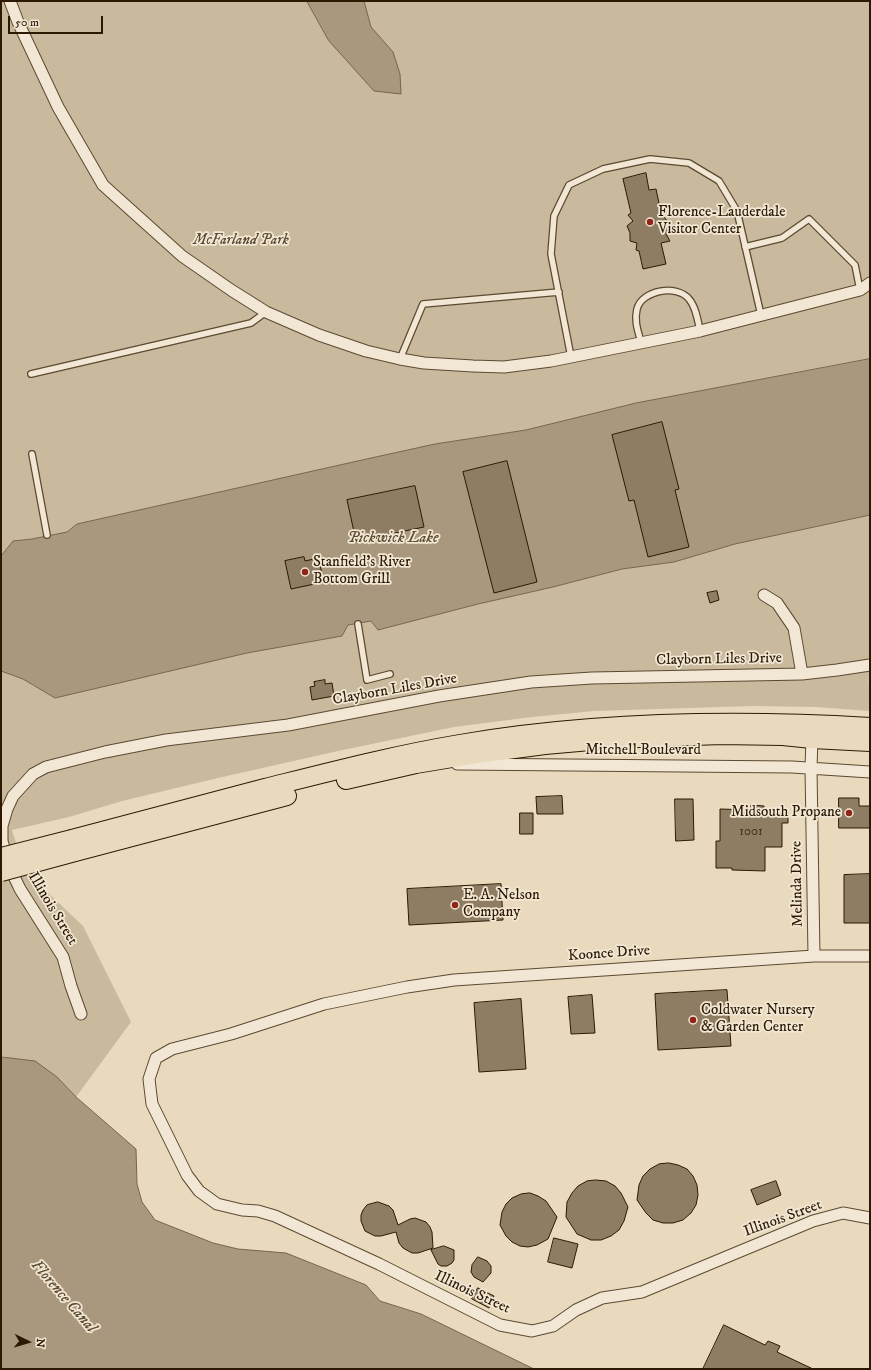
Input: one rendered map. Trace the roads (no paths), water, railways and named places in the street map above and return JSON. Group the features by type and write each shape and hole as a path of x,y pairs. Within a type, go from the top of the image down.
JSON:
{"highway":[{"path":"4,865 369,762 489,739 573,729 682,722 760,722 870,727"},
{"path":"73,845 416,764 545,745 614,739 721,735 782,736 870,742"}],"street":[{"path":"10,1 18,22 58,107 103,185 182,256 231,290 266,312 319,335 366,351 424,363 504,367 571,357 700,331 865,291 870,283"},
{"path":"764,595 777,603 794,628 802,674"},
{"name":"Clayborn Liles Drive","path":"4,865 2,826 12,796 33,774 46,766 60,762 166,740 295,724 432,698 531,682 592,678 802,674 870,665"},
{"name":"Melinda Drive","path":"812,739 811,768 814,956"},
{"name":"Mitchell Boulevard","path":"416,764 811,768 870,772"},
{"name":"Illinois Street","path":"4,865 63,957 81,1014"},
{"name":"Koonce Drive","path":"187,1174 152,1104 149,1079 156,1058 172,1049 231,1034 324,1004 407,987 454,980 814,956 870,956"},
{"name":"Illinois Street","path":"187,1174 199,1191 217,1204 242,1210 258,1211 275,1216 379,1264 500,1325 532,1331 553,1326 576,1310 602,1298 642,1292 813,1221 843,1213 870,1218"}],"lane":[{"path":"571,357 551,254 554,216 569,185 603,170 650,159 689,163 719,181 737,211 762,315"},
{"path":"745,247 782,238 809,219 855,265 865,291"},
{"path":"641,342 636,322 638,307 648,296 660,291 676,290 689,298 694,309 700,331"},
{"path":"400,359 423,304 559,292"},
{"path":"31,374 251,323 266,312"},
{"path":"32,454 47,536"},
{"path":"358,624 368,680 390,674"}],"water":[{"path":"307,1 364,1 371,27 393,52 400,74 401,94 374,91 329,41"},
{"name":"Pickwick Lake","path":"870,359 870,515 735,544 674,562 622,569 378,630 371,621 348,625 342,636 247,653 55,698 23,679 1,671 1,556 13,541 67,532 77,524 435,444 526,430 636,403"},
{"name":"Florence Canal","path":"1,1055 2,1057 35,1061 57,1077 76,1097 136,1149 137,1184 142,1202 155,1220 213,1243 238,1249 286,1253 366,1285 380,1301 421,1314 534,1369 1,1369"}],"place":[{"name":"Florence-Lauderdale Visitor Center","path":"650,222"},
{"name":"Stanfield's River Bottom Grill","path":"305,572"},
{"name":"Midsouth Propane","path":"849,813"},
{"name":"E. A. Nelson Company","path":"455,905"},
{"name":"Coldwater Nursery & Garden Center","path":"693,1020"}],"park label":[{"name":"McFarland Park","path":"241,241"}]}
